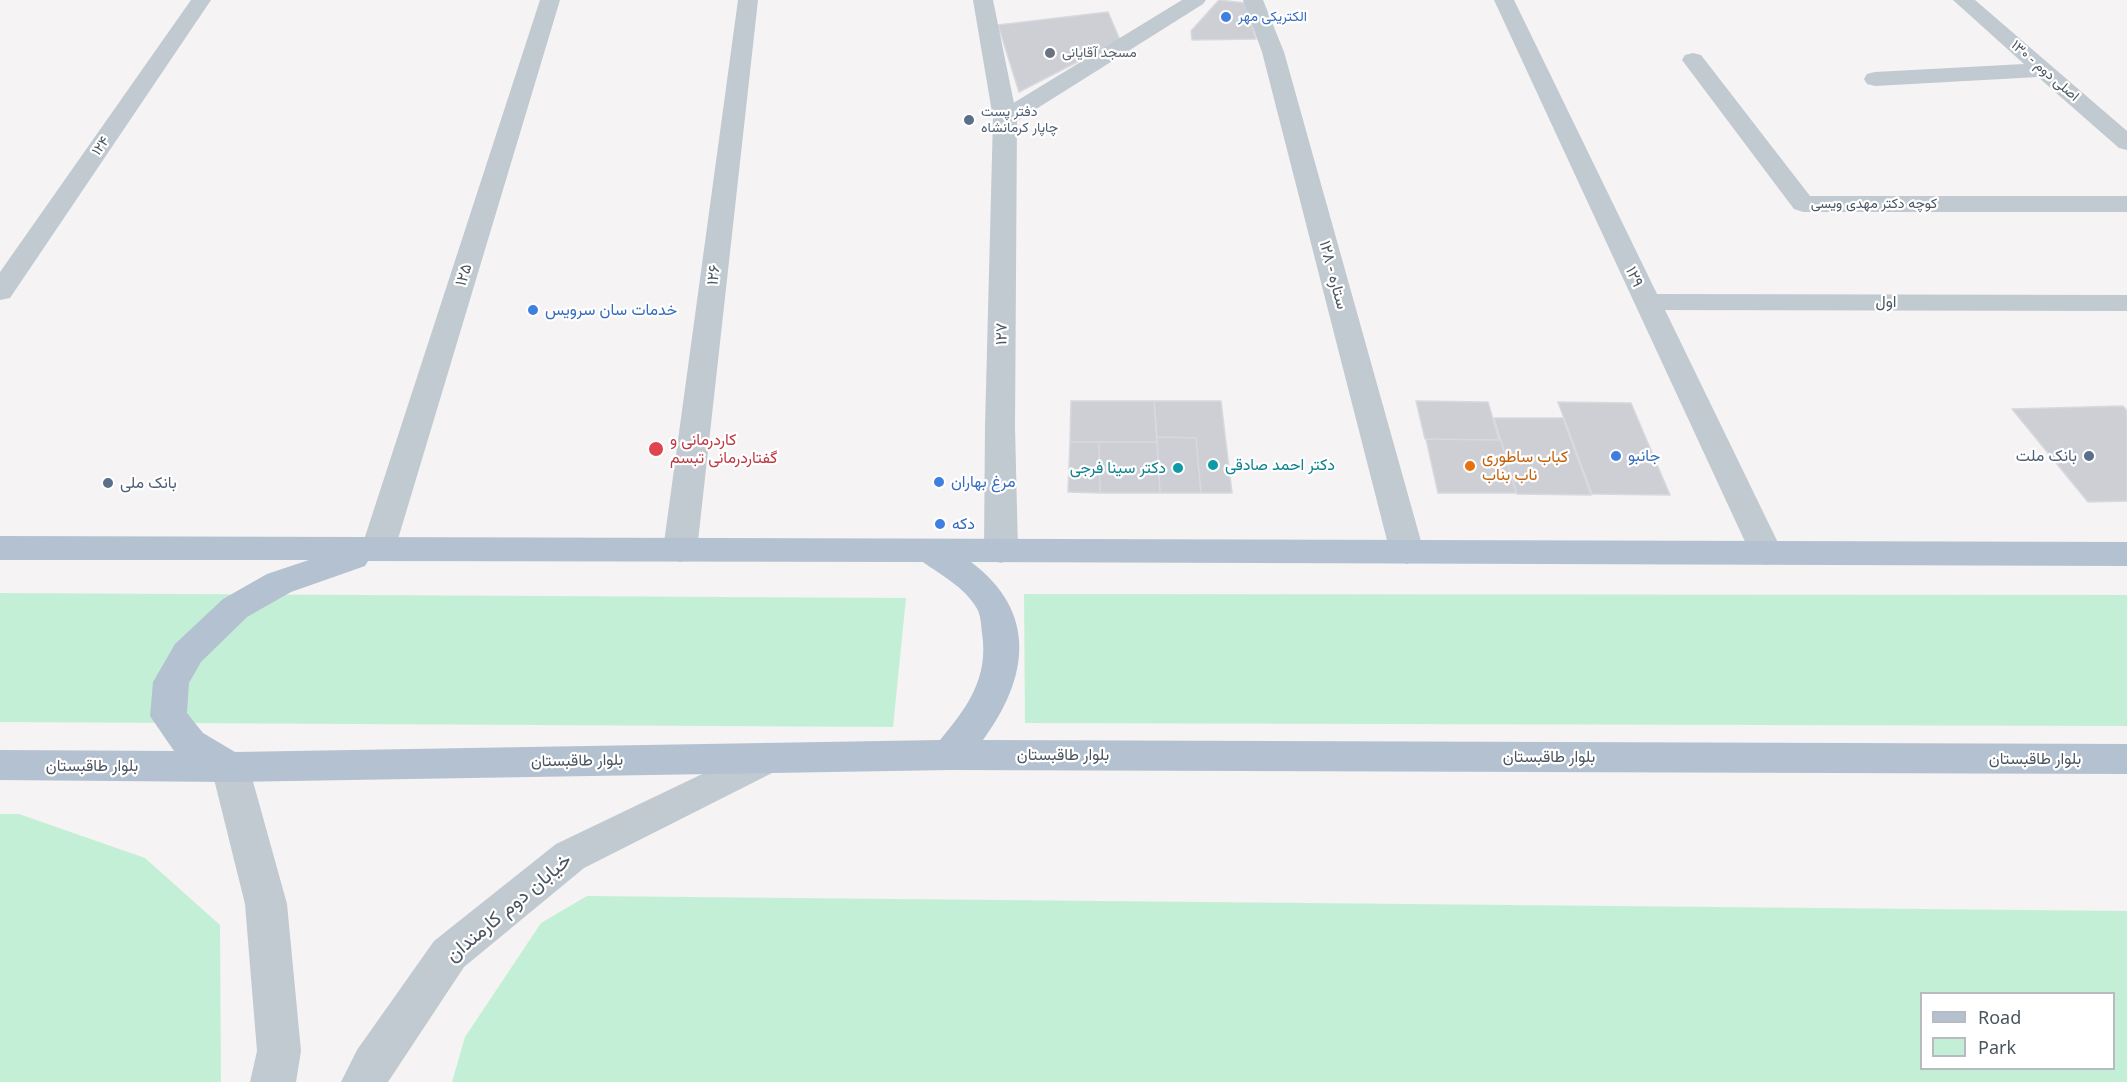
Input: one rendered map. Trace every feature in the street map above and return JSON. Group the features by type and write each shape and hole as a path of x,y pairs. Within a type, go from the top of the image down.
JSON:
{"main road":[{"path":"0,548 2127,554"},
{"path":"230,767 190,744 168,716 171,682 188,653 235,608 279,583 378,549"},
{"path":"931,551 973,582 993,604 1002,639 999,681 982,716 950,755"},
{"name":"بلوار طاقبستان","path":"0,765 230,767 950,755 2127,759"}],"street":[{"name":"۱۲۴","path":"0,292 201,0"},
{"name":"۱۲۵","path":"378,549 550,0"},
{"name":"۱۲۶","path":"680,550 748,0"},
{"name":"۱۲۷","path":"983,0 1005,118 1000,427 1001,551"},
{"path":"1005,118 1196,0"},
{"name":"۱۲۸ - ستاره","path":"1253,0 1273,52 1407,552"},
{"name":"۱۲۹","path":"1504,0 1766,553"},
{"name":"اصلی دوم - ۱۳۰","path":"1963,0 2127,143"},
{"name":"کوچه دکتر مهدی ویسی","path":"1693,60 1803,204 2127,204"},
{"path":"1875,79 2045,70"},
{"name":"اول","path":"1646,302 2127,303"},
{"name":"خیابان دوم کارمندان","path":"364,1082 373,1065 449,954 570,856 767,758"},
{"path":"230,767 266,903 279,1051 273,1082"}],"green space":[{"path":"0,593 906,598 893,727 0,722"},
{"path":"1024,594 2127,595 2127,726 1025,723"},
{"path":"0,814 19,814 145,858 220,925 221,1082 0,1082"},
{"path":"587,896 2127,911 2127,1082 452,1082 465,1037 541,923"}],"building":[{"name":"الکتریکی مهر","path":"1219,0 1245,3 1256,39 1192,40 1191,31"},
{"name":"مسجد آقایانی","path":"1108,12 1120,40 1019,92 998,25"},
{"path":"1071,401 1154,401 1157,442 1070,442"},
{"name":"دکتر احمد صادقی","path":"1154,401 1221,401 1232,493 1201,493 1196,438 1157,437"},
{"path":"1416,401 1488,402 1499,440 1425,439"},
{"name":"جانبو","path":"1558,402 1631,403 1670,495 1592,494"},
{"name":"بانک ملت","path":"2123,406 2127,411 2127,501 2088,502 2012,409"},
{"path":"1494,418 1563,418 1591,495 1517,494"},
{"name":"دکتر سینا فرجی","path":"1157,437 1196,438 1201,493 1160,493"},
{"name":"کباب ساطوری ناب بناب","path":"1426,439 1501,440 1516,493 1438,493"},
{"path":"1070,442 1099,442 1100,493 1068,492"},
{"path":"1099,442 1157,442 1160,493 1100,493"}],"place":[{"name":"الکتریکی مهر","path":"1226,17"},
{"name":"مسجد آقایانی","path":"1050,53"},
{"name":"دفتر پست چاپار کرمانشاه","path":"969,120"},
{"name":"خدمات سان سرویس","path":"533,310"},
{"name":"کاردرمانی و گفتاردرمانی تبسم","path":"656,449"},
{"name":"جانبو","path":"1616,456"},
{"name":"بانک ملت","path":"2089,456"},
{"name":"دکتر احمد صادقی","path":"1213,465"},
{"name":"کباب ساطوری ناب بناب","path":"1470,466"},
{"name":"دکتر سینا فرجی","path":"1178,468"},
{"name":"مرغ بهاران","path":"939,482"},
{"name":"بانک ملی","path":"108,483"},
{"name":"دکه","path":"940,524"}]}
